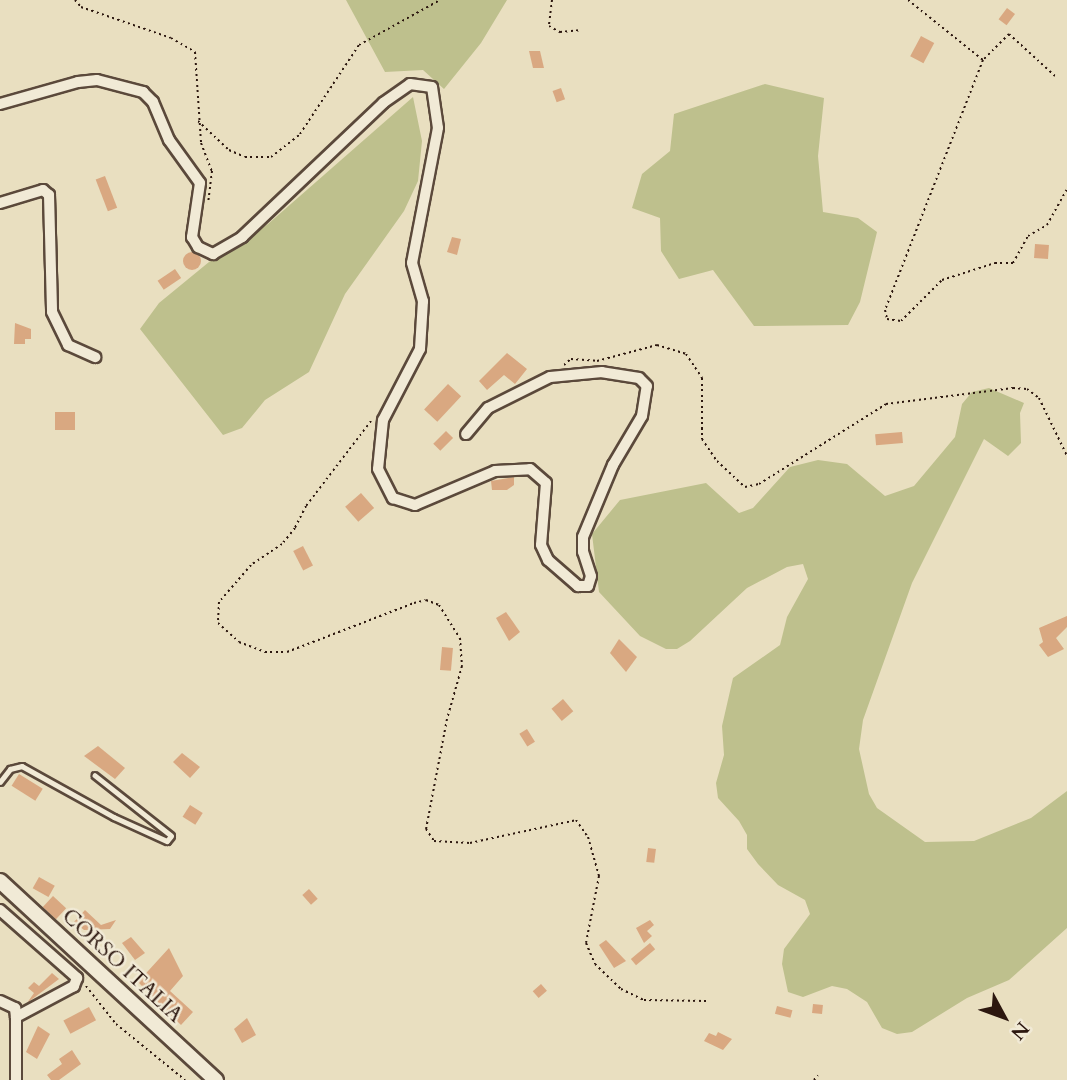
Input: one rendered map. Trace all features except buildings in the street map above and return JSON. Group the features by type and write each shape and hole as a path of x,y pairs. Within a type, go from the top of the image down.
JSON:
{"main road":[{"name":"CORSO ITALIA","path":"0,881 216,1080"}],"street":[{"path":"0,104 78,82 97,80 142,92 153,102 169,139 200,183 192,237 198,247 213,254 228,247 383,103 410,84 432,87 438,128 412,263 422,302 421,349 383,420 378,469 393,498 415,505 495,471 530,469 540,475 548,495 541,545 562,576 582,588 591,576 583,552 583,537 613,464 642,416 647,386 630,376 562,374 503,398 488,408 466,434"},
{"path":"0,203 43,190 49,195 52,312 68,345 95,356"},
{"path":"0,910 77,978 74,986 16,1017"},
{"path":"0,1001 15,1009 16,1080"}],"lane":[{"path":"0,782 10,769 22,765 114,817 167,841 171,836 95,776"}],"path":[{"path":"75,0 195,52 198,121 212,171 209,202 197,206"},
{"path":"198,121 229,150 245,157 271,157 300,134 359,45 440,0"},
{"path":"552,0 549,26 560,32 582,30"},
{"path":"908,0 983,60"},
{"path":"1055,76 1009,33 983,60 885,310 887,319 901,321 942,281 995,263 1013,263 1028,236 1047,225 1067,189"},
{"path":"562,374 570,359 597,361 657,345 686,354 702,378 702,439 717,461 745,487 760,484 887,404 1013,388 1027,389 1039,398 1067,456"},
{"path":"374,418 306,506 289,536 251,565 219,602 218,623 239,642 265,652 287,652 414,603 426,600 439,605 463,649 425,821 434,841 471,843 576,820 588,837 599,876 586,943 595,964 621,989 644,1000 706,1001"},
{"path":"77,978 116,1024 185,1080"},
{"path":"814,1080 818,1075"}],"green space":[{"path":"346,0 507,0 481,43 444,89 423,70 385,72"},
{"path":"765,84 824,98 818,156 823,212 858,218 877,232 860,302 848,325 754,326 713,270 679,279 661,251 660,218 632,208 642,174 670,151 674,114"},
{"path":"413,97 422,141 418,181 404,211 345,294 309,372 265,400 242,428 223,435 140,329 159,303 209,262 268,224"},
{"path":"989,388 1024,403 1020,413 1021,443 1008,456 984,439 912,583 863,720 859,749 869,794 877,808 925,842 974,841 1031,818 1067,791 1067,928 1009,980 967,998 912,1032 897,1034 882,1028 867,1002 847,989 832,986 803,997 788,992 782,964 784,949 810,914 805,900 778,885 758,864 747,849 747,835 739,821 718,798 716,783 724,755 722,726 733,678 780,645 787,617 808,579 803,564 787,567 747,588 690,641 677,649 666,649 640,636 599,592 592,534 620,500 706,483 739,513 753,508 790,467 818,460 847,464 885,496 914,486 955,437 962,404 972,392"}]}
